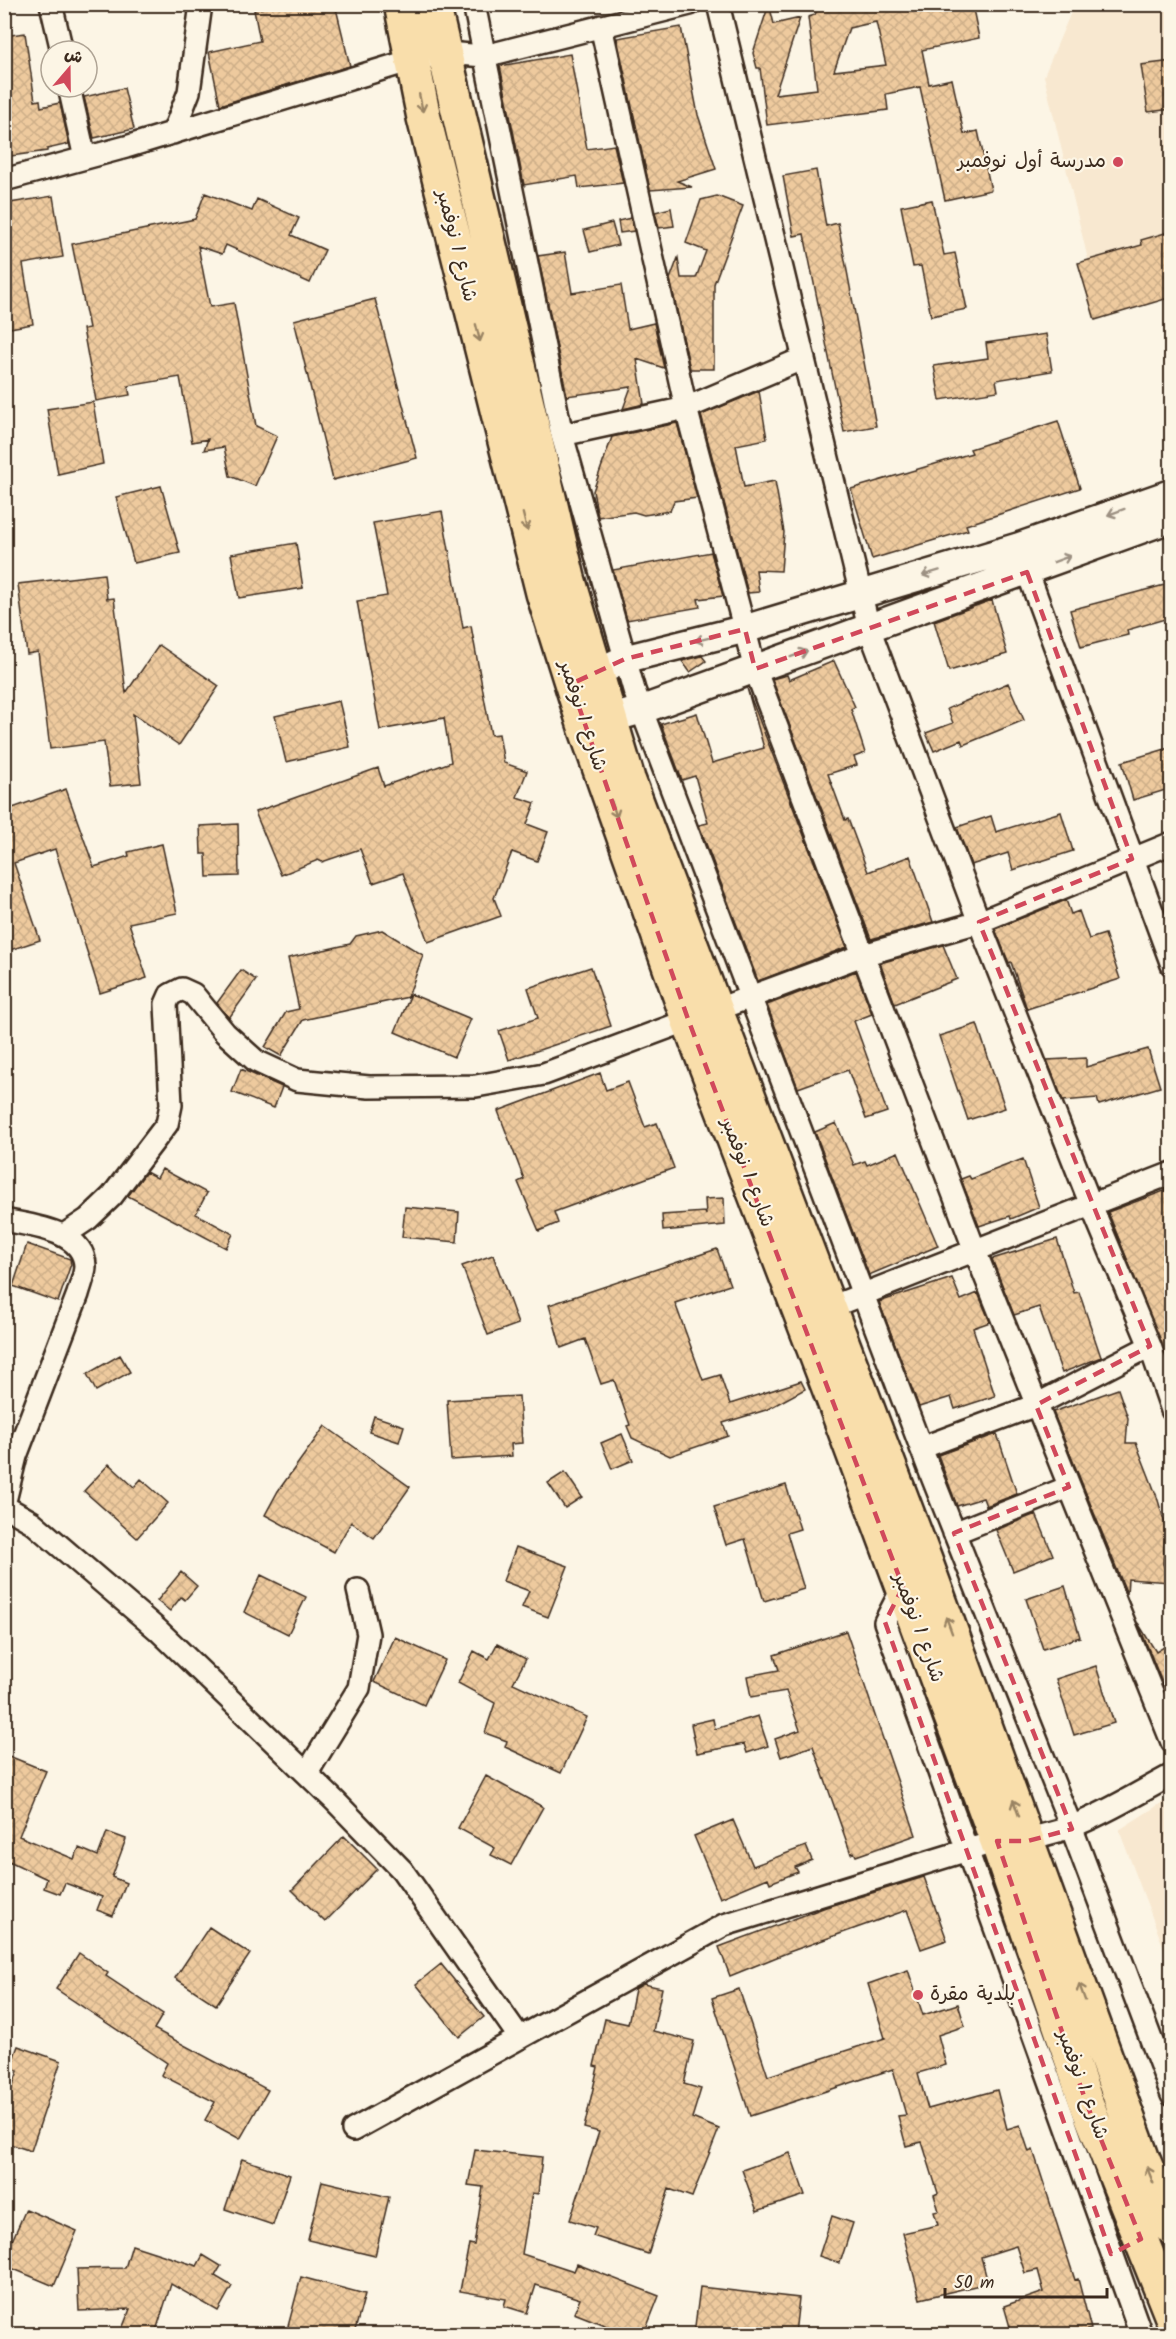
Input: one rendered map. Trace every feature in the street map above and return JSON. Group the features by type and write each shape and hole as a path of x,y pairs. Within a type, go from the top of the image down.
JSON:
{"main road":[{"name":"شارع 1 نوفمبر","path":"400,4 543,593 584,679"},
{"name":"شارع 1 نوفمبر","path":"433,4 568,578 584,679 597,723 702,1014 816,1313 926,1560 997,1844 1142,2157 1172,2229"},
{"name":"شارع 1 نوفمبر","path":"816,1313 903,1587 997,1844 1086,2102 1172,2316"}],"street":[{"path":"51,4 59,39"},
{"path":"173,133 189,92 201,4"},
{"path":"474,4 562,435 641,710 921,1448 1072,1829 1172,2095"},
{"path":"4,180 173,133 412,60 445,53 485,56 601,26 647,9 690,4"},
{"path":"718,4 869,628 980,922 1091,1205 1150,1346 1172,1410"},
{"path":"601,26 686,408 755,669 975,1251 1172,1742"},
{"path":"72,99 85,158"},
{"path":"562,435 686,408 804,358"},
{"path":"584,679 625,659 745,629 1018,547 1172,493"},
{"path":"597,723 641,710 1172,518"},
{"path":"1018,547 1172,965"},
{"path":"64,1235 87,1219 112,1196 167,1124 171,1105 166,1004 170,995 182,989 193,994 225,1032 256,1061 297,1080 369,1087 476,1086 544,1074 863,955 980,922 1172,843"},
{"path":"816,1313 1172,1173"},
{"path":"4,1220 64,1235 81,1250 85,1266 78,1294 16,1456 4,1506 32,1522 158,1630 307,1773 402,1870 520,2038"},
{"path":"921,1448 1036,1405 1150,1346"},
{"path":"954,1533 1070,1487"},
{"path":"307,1773 359,1688 368,1634 358,1590"},
{"path":"353,2130 724,1925 997,1844 1072,1829 1172,1775"},
{"path":"997,1844 1111,2254 1141,2334"},
{"path":"1111,2254 1141,2240"}],"highlighted area":[{"path":"1027,572 1132,859 979,922 1150,1346 1036,1405 1069,1487 954,1533 1072,1829 1028,1841 997,1841 1086,2102 1141,2239 1111,2254 885,1622 903,1587 688,1019 571,684 625,659 745,629 755,669"}],"shaded area":[{"name":"مدرسة أول نوفمبر","path":"1074,5 1171,5 1171,249 1091,272 1044,76"},
{"path":"1171,1797 1171,1967 1119,1830"}],"building":[{"path":"279,4 335,4 350,66 220,105 209,52 260,41 254,10"},
{"path":"769,4 774,24 800,18 775,94 817,89 808,17 815,15 819,4 972,4 979,38 922,50 929,84 952,79 964,134 978,131 991,190 945,200 920,87 886,94 888,110 767,125 760,68 757,68 753,53","holes":["876,22 886,65 834,71 849,28"]},
{"path":"681,27 698,115 716,169 677,181 692,187 650,190 617,38"},
{"path":"25,33 35,101 40,100 41,107 60,103 69,144 47,149 47,151 4,157 4,36"},
{"path":"570,54 587,149 614,145 623,183 579,188 577,176 524,185 500,66"},
{"path":"1172,61 1172,109 1148,112 1141,65"},
{"path":"124,88 134,129 94,138 84,99 99,99 99,94"},
{"path":"816,170 826,226 838,223 876,426 844,432 804,234 794,236 783,176"},
{"path":"205,193 252,211 257,199 299,218 291,235 325,250 310,283 226,245 222,254 198,246 210,307 234,303 256,426 277,436 255,486 230,476 224,447 204,450 208,439 192,442 180,377 128,386 130,395 96,401 83,329 89,328 72,244 195,219"},
{"path":"53,196 63,257 23,264 33,324 4,329 4,204"},
{"path":"717,196 743,206 714,284 714,369 690,369 670,279 678,258 681,278 696,278 706,251 686,243 701,200"},
{"path":"932,200 944,255 955,253 967,309 931,316 921,266 913,267 901,206"},
{"path":"671,208 674,226 659,228 655,212"},
{"path":"631,218 634,231 620,233 618,221"},
{"path":"612,223 618,245 590,252 584,230"},
{"path":"1172,231 1172,297 1095,320 1078,263 1142,245 1141,240"},
{"path":"565,252 572,293 621,285 628,329 654,323 664,368 637,359 644,404 623,409 631,387 567,396 538,256"},
{"path":"375,299 417,458 333,480 294,320"},
{"path":"1046,334 1052,371 996,380 998,391 940,400 934,366 988,358 986,343"},
{"path":"759,391 767,439 736,445 744,487 775,481 784,532 781,571 756,570 759,592 748,593 701,415"},
{"path":"93,402 103,464 58,474 47,409"},
{"path":"1058,421 1080,488 966,525 968,530 872,559 851,489 972,453 970,449"},
{"path":"677,423 697,498 674,501 670,511 644,515 634,512 598,517 593,491 612,437"},
{"path":"161,486 180,553 134,563 116,497"},
{"path":"442,511 463,628 471,626 491,735 499,734 504,763 527,771 517,797 535,803 527,824 548,832 537,861 512,852 494,898 501,916 428,942 403,873 373,883 360,849 322,862 318,860 281,875 255,812 378,768 384,786 451,762 444,718 380,730 357,601 387,596 373,523"},
{"path":"296,543 303,588 239,598 231,554"},
{"path":"711,552 723,596 698,599 700,607 627,620 613,570"},
{"path":"104,574 107,599 114,598 126,693 159,645 219,686 179,745 133,714 141,783 110,786 104,742 50,749 38,652 27,654 18,584"},
{"path":"1172,583 1172,617 1127,630 1128,635 1081,647 1070,610"},
{"path":"992,600 1007,654 949,671 934,621"},
{"path":"702,656 706,661 690,672 682,661"},
{"path":"834,661 855,707 851,709 865,753 854,757 857,765 828,774 845,820 848,819 868,872 910,856 933,922 871,939 772,679 787,675 789,680"},
{"path":"1008,683 1024,720 963,745 961,740 934,751 926,733 953,723 947,709"},
{"path":"747,688 847,947 758,981 699,825 708,823 695,776 682,780 661,724 697,713 712,763 764,748"},
{"path":"339,701 350,747 286,762 275,716"},
{"path":"1172,747 1172,788 1133,800 1122,762"},
{"path":"66,789 94,867 129,856 128,852 162,844 177,913 129,923 147,978 100,993 55,849 14,863 40,940 4,952 4,811"},
{"path":"1061,812 1073,851 1013,870 1008,853 971,865 957,827 991,816 996,832"},
{"path":"238,824 239,876 207,877 206,854 201,854 200,826"},
{"path":"1066,900 1071,914 1079,911 1089,939 1105,934 1120,979 1027,1009 1011,962 1009,963 995,929"},
{"path":"382,930 423,955 408,997 303,1020 281,1056 265,1047 286,1012 299,1009 288,958 350,944 356,936"},
{"path":"943,945 957,979 895,1004 880,963"},
{"path":"591,967 611,1026 509,1060 499,1031 538,1018 528,988"},
{"path":"241,970 256,980 229,1018 217,1003"},
{"path":"856,971 872,1014 854,1021 887,1112 866,1119 848,1070 798,1088 767,1005"},
{"path":"411,994 471,1019 454,1057 395,1032"},
{"path":"977,1024 1005,1108 968,1120 939,1036"},
{"path":"1148,1049 1160,1087 1099,1105 1097,1098 1063,1101 1047,1060 1086,1058 1086,1067"},
{"path":"241,1069 282,1087 274,1108 232,1092"},
{"path":"600,1073 606,1090 628,1082 645,1127 657,1123 674,1168 554,1212 558,1223 539,1231 518,1182 524,1179 498,1111"},
{"path":"836,1123 854,1165 865,1161 867,1165 898,1152 938,1246 869,1275 815,1132"},
{"path":"1023,1159 1039,1207 1011,1219 1010,1216 979,1226 961,1179 969,1176 971,1179"},
{"path":"162,1169 207,1193 196,1214 233,1234 226,1248 128,1196 146,1172 157,1178"},
{"path":"1172,1188 1172,1359 1168,1360 1108,1212"},
{"path":"724,1198 725,1225 663,1231 662,1215 705,1212 706,1215 705,1199"},
{"path":"405,1207 459,1212 457,1242 402,1237"},
{"path":"1057,1239 1074,1293 1079,1292 1101,1357 1062,1373 1039,1307 1014,1315 992,1259"},
{"path":"27,1244 70,1259 71,1264 58,1302 13,1286"},
{"path":"717,1249 730,1285 675,1303 703,1380 720,1375 730,1404 801,1381 805,1389 766,1410 723,1423 728,1436 670,1456 632,1438 627,1426 630,1425 614,1380 601,1384 585,1339 561,1348 549,1305"},
{"path":"493,1255 518,1324 488,1335 462,1266"},
{"path":"952,1278 961,1300 978,1293 990,1322 973,1328 995,1396 955,1409 951,1397 919,1407 879,1302"},
{"path":"120,1355 130,1372 96,1391 87,1374"},
{"path":"1118,1389 1128,1418 1126,1443 1136,1443 1166,1527 1163,1564 1170,1582 1128,1579 1127,1594 1053,1412"},
{"path":"519,1396 522,1443 511,1444 512,1456 451,1460 447,1400"},
{"path":"374,1416 404,1426 399,1442 369,1432"},
{"path":"325,1426 410,1487 374,1538 351,1522 334,1552 265,1515 278,1491"},
{"path":"622,1434 633,1460 612,1469 601,1443"},
{"path":"997,1434 1017,1494 986,1506 983,1498 957,1506 938,1455"},
{"path":"109,1464 134,1487 141,1479 168,1503 137,1538 84,1491"},
{"path":"565,1472 582,1497 565,1508 548,1483"},
{"path":"786,1485 800,1529 787,1533 804,1589 764,1601 745,1539 726,1545 714,1507"},
{"path":"1036,1514 1053,1555 1013,1571 996,1530"},
{"path":"516,1547 568,1566 548,1617 522,1607 529,1591 503,1581"},
{"path":"181,1572 197,1586 185,1600 181,1597 170,1611 157,1601"},
{"path":"261,1575 306,1597 288,1634 244,1612"},
{"path":"1065,1586 1080,1637 1043,1649 1026,1599"},
{"path":"1138,1623 1156,1652 1172,1642 1172,1707"},
{"path":"846,1631 916,1835 856,1856 854,1852 851,1854 813,1746 781,1757 775,1739 800,1730 786,1691 751,1697 747,1676 779,1670 774,1655"},
{"path":"395,1637 445,1660 424,1705 374,1682"},
{"path":"497,1644 526,1659 513,1683 587,1717 561,1773 505,1747 507,1741 485,1733 495,1703 458,1683 474,1651 489,1659"},
{"path":"1096,1666 1114,1723 1074,1735 1056,1679"},
{"path":"758,1716 768,1746 747,1753 744,1744 697,1753 691,1724 713,1719 715,1729"},
{"path":"4,1754 46,1771 19,1836 74,1859 79,1848 98,1856 107,1832 126,1839 112,1877 126,1883 113,1916 97,1910 102,1897 65,1883 60,1894 44,1888 47,1879 9,1861 4,1871"},
{"path":"486,1776 543,1807 511,1865 491,1855 495,1848 458,1828"},
{"path":"733,1820 753,1866 806,1846 812,1860 795,1867 798,1872 770,1883 768,1878 720,1898 694,1836"},
{"path":"344,1836 377,1869 325,1922 292,1890"},
{"path":"924,1877 947,1940 921,1949 907,1910 789,1952 730,1976 719,1947 826,1907"},
{"path":"209,1927 250,1954 216,2005 175,1978"},
{"path":"79,1953 108,1973 106,1976 163,2014 154,2029 268,2090 240,2139 205,2120 215,2102 161,2075 167,2063 56,1989"},
{"path":"441,1964 484,2017 459,2037 416,1984"},
{"path":"908,1970 923,2015 958,2004 965,2026 938,2035 946,2065 918,2073 928,2109 997,2090 1007,2129 1020,2125 1029,2152 1033,2150 1075,2280 1078,2279 1091,2329 1070,2334 1012,2334 1004,2306 1044,2292 1038,2270 1025,2273 1016,2246 981,2257 988,2283 920,2299 903,2233 938,2225 934,2212 939,2211 934,2195 938,2193 922,2142 906,2146 898,2116 906,2115 893,2069 750,2116 712,1998 739,1989 768,2076 885,2038 868,1984"},
{"path":"643,1984 662,1988 653,2031 694,2041 684,2084 701,2089 692,2118 719,2129 692,2197 669,2189 648,2254 593,2236 596,2228 570,2220 599,2132 584,2128 598,2067 594,2066 605,2019 628,2024 635,1989"},
{"path":"18,2046 61,2061 31,2151 4,2142 4,2110 18,2071 10,2067"},
{"path":"475,2150 542,2157 538,2194 532,2193 522,2254 574,2271 577,2264 659,2296 644,2334 627,2334 574,2313 580,2299 536,2285 527,2313 504,2306 506,2299 460,2291 469,2244 474,2245 483,2187 468,2185"},
{"path":"790,2153 805,2195 757,2211 742,2170"},
{"path":"242,2159 290,2175 273,2225 225,2209"},
{"path":"322,2181 389,2197 375,2256 308,2240"},
{"path":"26,2209 77,2231 54,2286 4,2265 4,2259"},
{"path":"832,2216 853,2223 840,2263 819,2256"},
{"path":"132,2245 197,2266 203,2255 221,2266 215,2276 232,2286 218,2311 171,2284 155,2334 120,2334 130,2309 79,2311 77,2269 125,2268"},
{"path":"301,2277 365,2294 354,2334 286,2334"},
{"path":"700,2287 799,2298 795,2334 694,2334"}],"place":[{"name":"مدرسة أول نوفمبر","path":"1118,162"},
{"name":"بلدية مقرة","path":"918,1995"}]}
